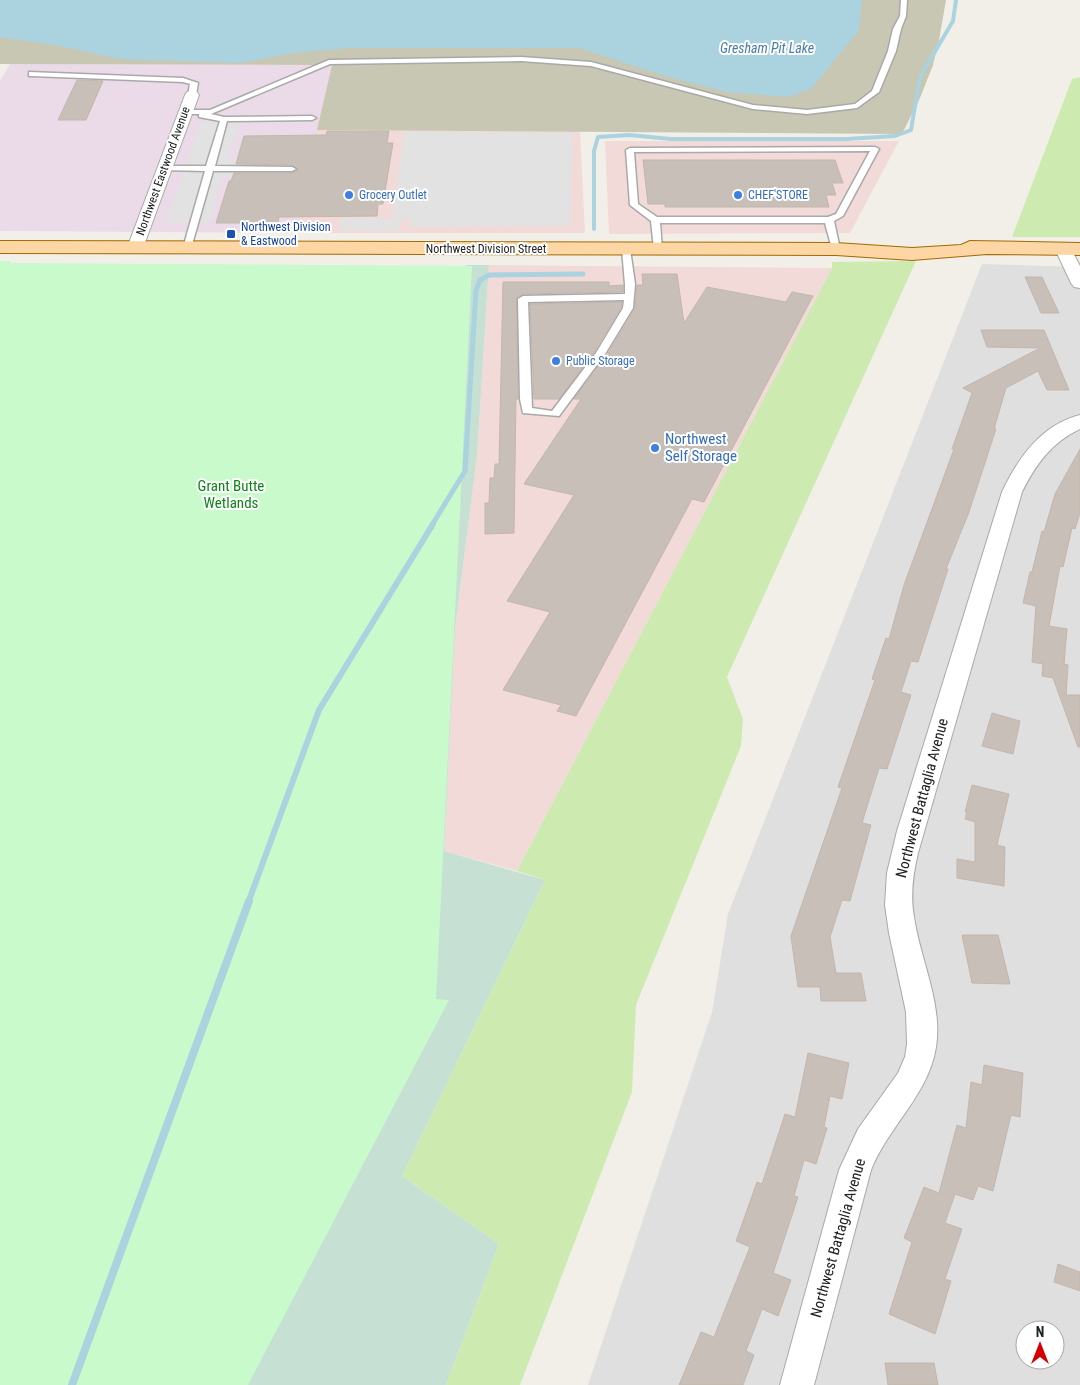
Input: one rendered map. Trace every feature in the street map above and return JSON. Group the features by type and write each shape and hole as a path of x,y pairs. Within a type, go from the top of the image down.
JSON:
{"main road":[{"name":"Northwest Division Street","path":"0,247 836,249 881,254 943,254 987,248 1072,249"}],"street":[{"name":"Northwest Eastwood Avenue","path":"135,248 192,95"},
{"path":"1072,249 1080,283"},
{"name":"Northwest Battaglia Avenue","path":"797,1385 854,1170 870,1138 900,1096 922,1045 920,1010 900,916 898,879 910,831 1012,492 1023,468 1035,451 1066,422"}],"lane":[{"path":"185,112 211,112 328,62 521,59 591,64 753,107 807,112 857,106 875,92 892,51 897,29 903,16 904,0"},
{"path":"32,74 183,80 194,83 192,95"},
{"path":"185,112 224,119 312,118"},
{"path":"187,248 224,119"},
{"path":"875,149 839,216 829,220 655,220 634,205 630,150 875,149"},
{"path":"164,168 292,169"},
{"path":"655,220 658,249"},
{"path":"829,220 836,249"},
{"path":"626,249 630,284 629,297 628,308 600,354 555,414 527,411 525,399 523,299 629,297"}],"shaded area":[{"path":"0,0 946,0 933,65 920,98 902,134 317,130 332,65 0,64"},
{"path":"10,64 332,65 295,233 0,231 0,81"},
{"path":"201,121 239,121 228,159 298,158 296,164 292,165 289,177 221,177 210,222 166,223"},
{"path":"317,130 580,131 585,233 295,233"},
{"path":"404,132 572,133 571,226 410,227 409,217 403,218 398,231 339,230 342,218 392,219"},
{"path":"605,141 899,141 850,233 609,234"},
{"path":"982,264 1080,267 1080,1385 588,1385 712,1012 728,914"},
{"path":"466,265 489,265 477,456 455,628 444,851 545,880 402,1176 499,1244 446,1385 0,1385 446,330"},
{"name":"Northwest Self Storage","path":"489,265 832,268 517,871 444,851 455,628 477,456"}],"green space":[{"path":"1080,77 1080,237 1012,237 1072,79"},
{"name":"Grant Butte Wetlands","path":"0,261 11,261 10,263 472,266 436,999 449,1000 248,1385 0,1385"},
{"path":"916,261 727,677 743,719 741,746 636,1005 632,1092 520,1385 446,1385 499,1244 402,1176 545,880 517,871 832,268 832,262"}],"water":[{"name":"Gresham Pit Lake","path":"0,0 862,0 859,30 811,89 788,97 727,92 665,76 580,48 349,48 293,53 240,63 120,59 60,46 0,37"}],"building":[{"path":"77,80 103,81 86,120 58,120"},
{"path":"327,131 389,131 387,143 393,143 383,204 378,204 377,216 279,217 278,223 216,223 229,181 231,181 234,173 292,173 298,170 292,165 236,164 244,136 326,135"},
{"path":"643,160 835,160 843,183 832,183 836,195 826,195 829,207 665,207 665,204 648,204"},
{"path":"642,274 677,274 684,323 707,287 786,302 792,292 813,296 704,502 692,499 576,716 557,711 561,705 503,690 550,612 507,601 574,495 524,484 581,399 574,399 607,355 635,309 637,285 643,285"},
{"path":"1025,277 1042,277 1059,313 1041,313"},
{"path":"503,282 609,282 609,286 623,285 623,292 523,294 517,297 518,399 516,399 514,533 485,534 485,503 489,503 490,478 494,478 495,464 499,464"},
{"path":"622,302 621,307 594,352 559,399 534,399 530,304"},
{"path":"981,330 1044,330 1069,390 1047,390 1038,371 1006,388 994,429 996,429 969,512 946,569 948,569 918,662 911,661 901,692 911,695 887,769 879,768 862,823 871,825 850,901 842,900 830,937 836,973 861,973 866,1001 821,1001 820,987 798,987 791,936 842,788 838,787 875,680 872,679 886,638 889,639 904,585 954,449 952,449 972,393 963,388 1040,348 987,347"},
{"path":"1080,449 1080,513 1075,529 1072,528 1063,567 1060,566 1049,626 1067,629 1064,664 1068,665 1066,695 1080,695 1080,747 1078,747 1053,678 1042,676 1043,664 1032,662 1036,606 1023,603 1042,531 1044,532 1055,494"},
{"path":"992,713 1020,721 1013,754 982,746"},
{"path":"972,785 1009,794 997,845 1005,847 1004,886 957,878 957,859 975,862 975,822 965,819"},
{"path":"962,935 998,935 1010,984 972,983"},
{"path":"808,1053 849,1063 842,1099 830,1096 824,1127 827,1128 816,1164 804,1160 794,1196 798,1197 773,1273 791,1280 778,1316 762,1309 746,1351 754,1355 743,1385 679,1385 701,1332 714,1337 750,1247 736,1241 757,1182 762,1184 785,1114 795,1117"},
{"path":"984,1065 1023,1073 1020,1117 1011,1115 993,1191 978,1186 973,1200 955,1194 945,1223 962,1229 945,1279 951,1281 935,1334 889,1314 912,1242 904,1238 924,1187 939,1193 957,1125 966,1128 971,1082 982,1085"},
{"path":"1058,1264 1080,1272 1080,1291 1054,1282"},
{"path":"885,1363 934,1363 938,1385 888,1385"}],"waterway":[{"path":"594,229 594,151 598,137 629,135 671,139 847,139 895,136 911,130 920,77 953,21 956,0"},
{"path":"432,525 465,471 476,290 480,280 489,275 583,274"},
{"path":"248,903 319,710 433,524"},
{"path":"72,1385 249,901"}],"place":[{"name":"Grocery Outlet","path":"349,195"},
{"name":"CHEF'STORE","path":"738,195"},
{"name":"Northwest Division & Eastwood","path":"231,234"},
{"name":"Public Storage","path":"556,361"},
{"name":"Northwest Self Storage","path":"655,448"}]}
